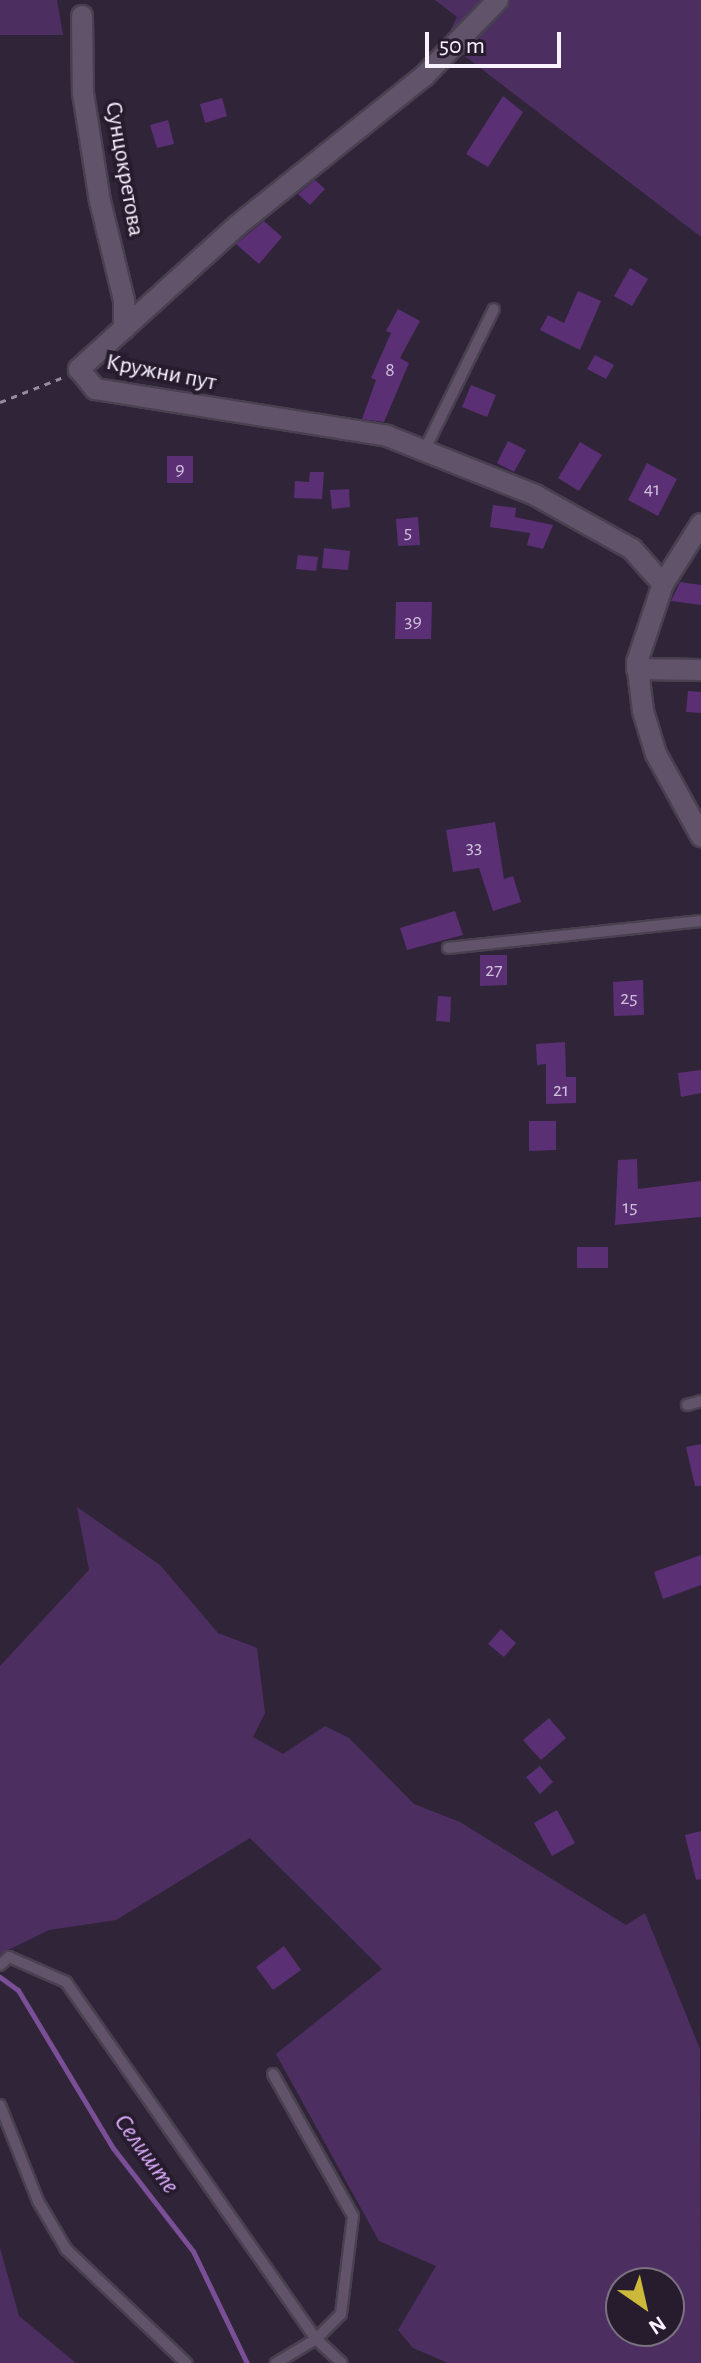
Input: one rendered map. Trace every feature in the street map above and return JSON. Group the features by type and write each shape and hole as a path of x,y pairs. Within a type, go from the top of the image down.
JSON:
{"street":[{"name":"Кружни пут","path":"498,0 414,86 238,225 79,369 95,389 387,436 535,495 632,549 663,584"},
{"name":"Сунцокретова","path":"82,16 83,93 100,201 124,300 124,329"},
{"path":"701,524 663,584 644,627 637,669 656,754 701,836"},
{"path":"637,669 701,670"}],"lane":[{"path":"424,451 494,309"},
{"path":"448,948 701,921"},
{"path":"687,1405 701,1401"},
{"path":"1,1964 9,1957 66,1982 316,2339 342,2363"},
{"path":"273,2074 353,2216 341,2314 316,2339 278,2362"},
{"path":"0,2105 38,2201 66,2249 186,2363"}],"path":[{"path":"0,402 79,369"}],"shaded area":[{"path":"0,0 57,0 63,35 0,35"},
{"path":"435,0 701,0 701,237 445,41 457,17"},
{"path":"77,1507 160,1565 218,1633 257,1648 265,1713 253,1737 283,1754 325,1726 349,1738 414,1804 460,1822 626,1925 645,1913 700,2049 701,2363 448,2363 413,2348 398,2330 436,2266 379,2241 276,2054 382,1969 250,1838 116,1920 49,1930 0,1954 0,1666 89,1570"},
{"path":"0,2248 19,2316 76,2363 0,2363"}],"building":[{"path":"503,96 523,112 488,167 466,154"},
{"path":"222,98 227,116 205,123 200,104"},
{"path":"168,120 174,144 157,148 150,125"},
{"path":"315,180 325,189 310,205 298,194"},
{"path":"264,221 282,237 259,264 236,244"},
{"path":"630,268 648,279 632,306 614,296"},
{"path":"578,291 601,301 580,350 540,330 548,315 564,323"},
{"path":"398,309 420,321 400,358 409,363 384,422 362,419 376,380 371,378 391,333 386,331"},
{"path":"595,355 614,365 606,379 587,369"},
{"path":"471,385 496,395 487,417 462,407"},
{"path":"508,441 526,450 514,472 497,463"},
{"path":"580,442 602,455 579,491 558,478"},
{"path":"167,456 193,456 193,483 167,483"},
{"path":"647,463 677,479 658,516 628,500"},
{"path":"310,472 324,472 322,499 294,498 295,481 309,482"},
{"path":"349,489 350,507 332,509 330,490"},
{"path":"493,505 516,508 515,517 553,525 543,549 527,545 530,533 490,527"},
{"path":"418,517 420,545 398,546 396,519"},
{"path":"324,548 350,551 348,570 322,568"},
{"path":"298,555 318,557 316,571 296,569"},
{"path":"680,582 701,585 701,605 671,601"},
{"path":"396,602 432,602 431,639 395,639"},
{"path":"688,691 701,692 701,713 686,712"},
{"path":"495,822 504,879 513,876 521,902 493,911 479,868 453,872 446,830"},
{"path":"455,911 463,935 407,950 400,928"},
{"path":"480,955 507,955 507,985 480,986"},
{"path":"643,980 644,1015 614,1016 613,982"},
{"path":"438,996 451,997 450,1022 436,1021"},
{"path":"565,1042 566,1077 576,1077 576,1103 546,1104 546,1064 537,1065 536,1044"},
{"path":"701,1070 701,1093 681,1097 678,1073"},
{"path":"529,1121 556,1121 556,1150 529,1151"},
{"path":"637,1159 638,1189 701,1181 701,1217 615,1225 618,1160"},
{"path":"577,1247 608,1247 608,1268 577,1268"},
{"path":"701,1444 701,1486 695,1486 686,1447"},
{"path":"701,1555 701,1585 663,1599 654,1572"},
{"path":"501,1629 516,1643 504,1657 488,1644"},
{"path":"549,1718 566,1738 541,1760 523,1740"},
{"path":"540,1766 553,1782 540,1794 526,1777"},
{"path":"557,1810 575,1843 552,1856 534,1823"},
{"path":"701,1831 701,1879 696,1880 685,1835"},
{"path":"284,1946 301,1970 273,1990 256,1967"}],"waterway":[{"name":"Селиште","path":"0,1977 18,1990 113,2148 193,2251 247,2363"}]}
